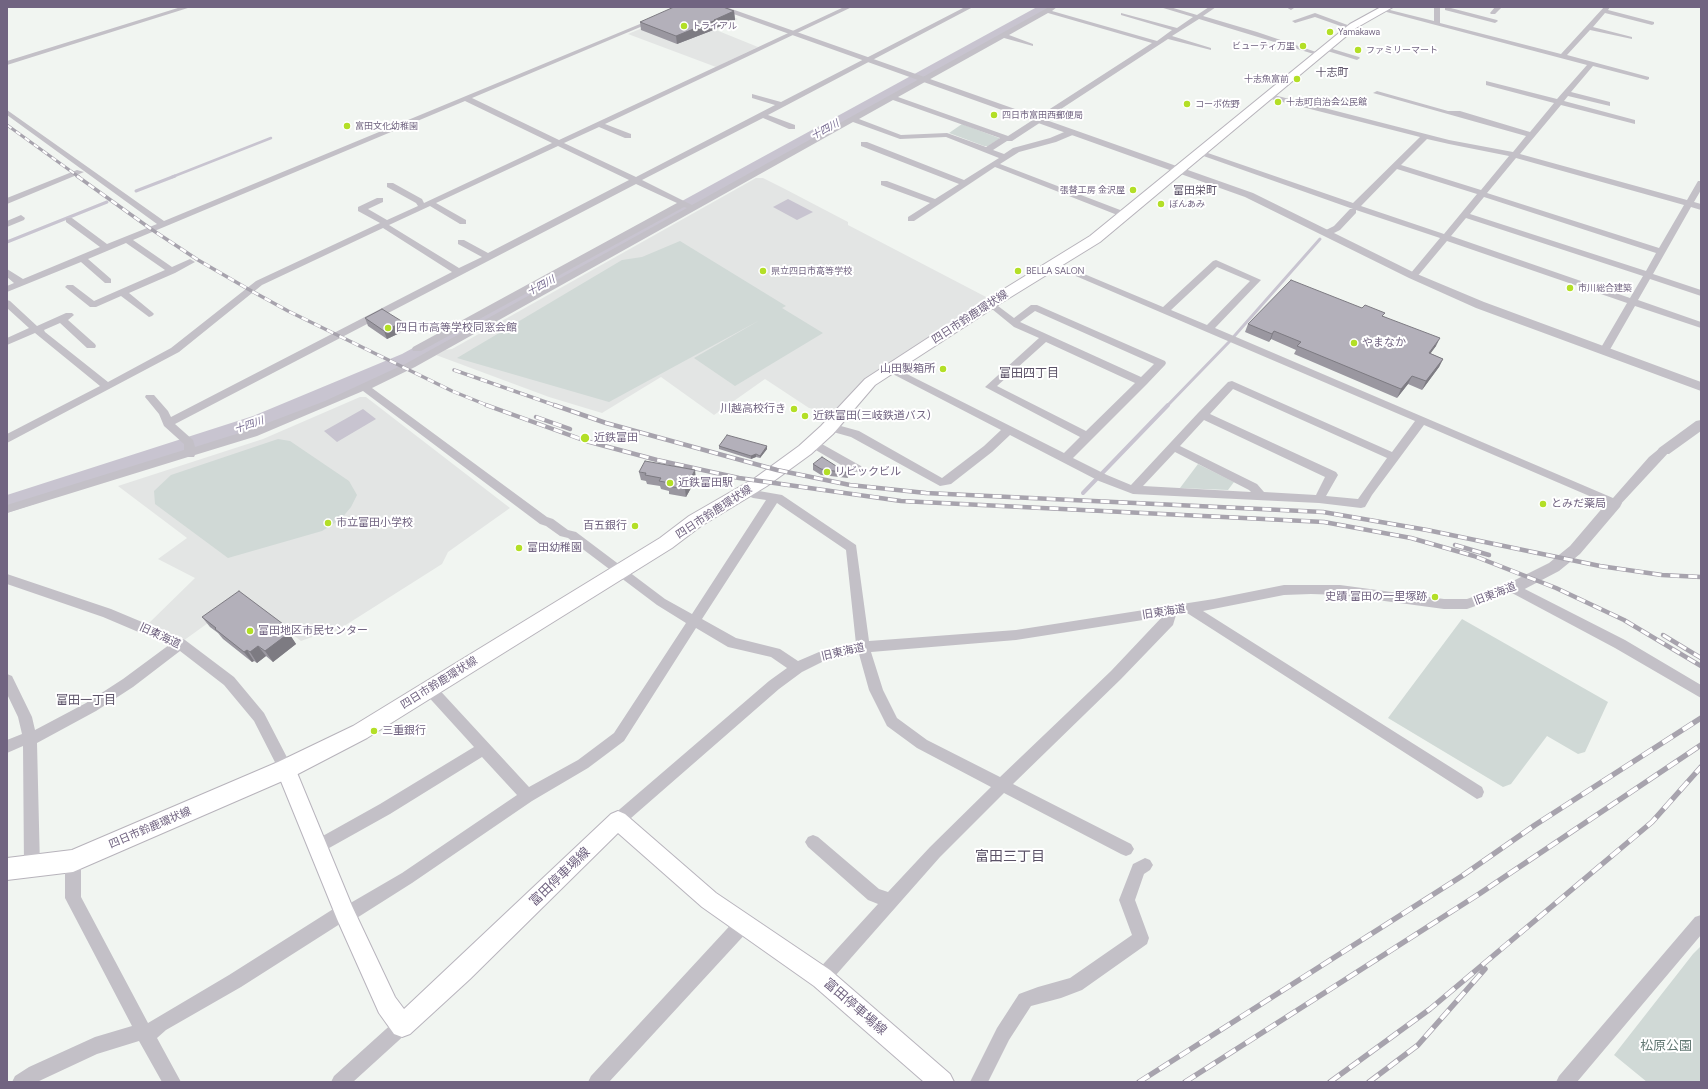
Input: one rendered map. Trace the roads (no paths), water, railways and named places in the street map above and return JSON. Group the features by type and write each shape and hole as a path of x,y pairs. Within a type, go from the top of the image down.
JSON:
{"main road":[{"name":"四日市鈴鹿環状線","path":"7,869 32,867 73,860 286,769 360,732 666,543 695,521 761,482 813,443 830,427 864,388 889,368 990,303 1078,252 1125,215 1178,169 1212,144 1351,28 1385,9"},
{"path":"286,769 345,914 387,1005 402,1026"},
{"name":"富田停車場線","path":"402,1026 462,971 618,820 709,900 822,978 942,1082"}],"street":[{"path":"7,63 188,7"},
{"path":"718,7 1249,195 1413,276 1487,308 1701,387"},
{"path":"7,439 175,350 259,282 849,7"},
{"path":"168,422 970,7"},
{"path":"417,349 853,119 1054,7"},
{"path":"1163,7 1323,52 1357,58"},
{"path":"892,97 1009,139 1213,7"},
{"path":"1437,7 1437,24"},
{"path":"1493,13 1499,7"},
{"path":"1385,9 1437,24 1647,78"},
{"path":"1447,9 1495,21"},
{"path":"1563,56 1605,9 1652,23"},
{"path":"1047,11 1158,43"},
{"path":"1445,26 1462,13"},
{"path":"1123,14 1178,30"},
{"path":"1295,21 1315,15 1351,28"},
{"path":"7,289 658,19"},
{"path":"1589,28 1630,38"},
{"path":"1002,35 1031,44"},
{"path":"1168,37 1209,49"},
{"path":"1413,276 1591,64"},
{"path":"1489,83 1632,122"},
{"path":"1566,93 1607,104"},
{"path":"1377,94 1448,113 1457,113 1531,135"},
{"path":"755,96 782,105"},
{"path":"1270,96 1425,136 1515,155 1701,207"},
{"path":"467,99 689,206"},
{"path":"762,115 792,127"},
{"path":"7,117 163,224"},
{"path":"853,119 900,137 947,135 1004,158"},
{"path":"599,124 628,136"},
{"path":"911,219 1016,150 1053,140 1072,132"},
{"path":"1327,233 1337,228 1359,203 1425,136"},
{"path":"987,150 1006,138"},
{"path":"864,144 964,183"},
{"path":"1198,153 1354,209 1445,237 1701,325"},
{"path":"993,164 1125,215"},
{"path":"1396,166 1662,252"},
{"path":"7,201 80,172"},
{"path":"884,183 935,202"},
{"path":"1604,351 1701,183"},
{"path":"390,185 426,205 463,222"},
{"path":"7,194 29,193"},
{"path":"380,200 361,209 459,272"},
{"path":"7,509 189,449 274,425 364,387 411,365 689,206"},
{"path":"1464,215 1701,293"},
{"path":"7,224 21,218"},
{"path":"69,220 106,248"},
{"path":"126,239 172,271"},
{"path":"461,242 489,256"},
{"path":"82,258 108,281"},
{"path":"70,287 93,305 190,262"},
{"path":"1164,311 1216,263 1256,280 1208,329"},
{"path":"1055,266 1231,338 1615,503"},
{"path":"7,272 17,281 24,282"},
{"path":"122,292 150,314"},
{"path":"7,303 40,333 107,387"},
{"path":"990,303 1017,325 1142,382"},
{"path":"1014,322 1034,307 1161,363 1066,458"},
{"path":"7,342 67,316 63,321 91,346"},
{"path":"1045,338 990,387 1087,436"},
{"path":"889,368 1099,476 1133,490 1319,499 1361,504 1367,493 1422,420"},
{"path":"1133,490 1232,384 1394,457"},
{"path":"364,387 544,521 549,522 564,533 572,535 661,602 733,643 776,653 797,668"},
{"path":"150,397 164,413 168,422 189,449"},
{"path":"1202,415 1332,475 1319,499"},
{"name":"旧東海道","path":"618,820 701,750 774,685 797,668 819,657 863,647 1016,635 1189,608 1284,590 1340,590 1444,604 1467,604 1513,588 1554,568 1575,550 1653,460 1701,424"},
{"path":"830,427 855,434 940,482 947,481 988,449 1009,429"},
{"path":"813,443 858,468"},
{"path":"1173,447 1253,487 1261,496"},
{"path":"746,490 758,495 778,498 852,548 863,647 876,690 892,722 922,744 1126,849"},
{"path":"21,1082 41,1070 95,1046 144,1033 235,981 407,878 527,796 583,764 619,738 774,498"},
{"name":"旧東海道","path":"11,584 107,613 180,644 229,681 259,717 286,769"},
{"path":"1513,588 1620,644 1701,692"},
{"path":"1189,608 1476,792"},
{"path":"822,978 935,852 1121,670 1168,621 1170,611"},
{"path":"7,747 30,738 91,707 128,684 180,644"},
{"path":"7,680 25,717 30,738 32,867"},
{"path":"429,688 527,796"},
{"path":"317,847 385,810 483,749"},
{"path":"813,842 874,895 891,901"},
{"path":"73,860 73,898 144,1033 172,1082"},
{"path":"979,1082 1002,1034 1025,1000 1038,995 1061,990 1076,984 1141,938 1127,900 1138,869 1145,865"},
{"path":"1565,1082 1701,923"},
{"path":"597,1082 743,924"},
{"path":"340,1082 402,1026"}],"waterway":[{"name":"十四川","path":"7,504 261,421 360,381 409,359 1047,7"},
{"path":"172,177 271,138"},
{"path":"136,191 175,176"},
{"path":"7,242 107,202"},
{"path":"1167,406 1229,342 1320,239"},
{"path":"1083,493 1168,405"}],"railway":[{"path":"7,125 79,177"},
{"path":"77,176 151,229 198,260 248,289 288,311 452,391 489,406"},
{"path":"454,370 557,406"},
{"path":"486,405 586,441 657,460 739,478 901,501 1324,522 1411,538 1474,556 1556,588 1624,620 1701,666"},
{"path":"554,405 606,423 777,470 850,485 926,493 1323,512 1427,530 1600,566 1662,575 1701,577"},
{"path":"536,417 570,429"},
{"path":"1455,545 1489,555"},
{"path":"1663,635 1701,658"},
{"path":"1139,1082 1462,876 1535,825 1701,718"},
{"path":"1185,1082 1479,894 1701,745"},
{"path":"1330,1082 1430,1009 1652,822 1701,767"},
{"path":"1369,1082 1418,1045 1485,969"}],"place":[{"name":"トライアル","path":"684,26"},
{"name":"Yamakawa","path":"1330,32"},
{"name":"ビューティ万里","path":"1303,46"},
{"name":"ファミリーマート","path":"1358,50"},
{"name":"十志魚富前","path":"1297,79"},
{"name":"十志町自治会公民館","path":"1278,102"},
{"name":"コーポ佐野","path":"1187,104"},
{"name":"四日市富田西郵便局","path":"994,115"},
{"name":"富田文化幼稚園","path":"347,126"},
{"name":"張替工房 金沢屋","path":"1133,190"},
{"name":"ぼんあみ","path":"1161,204"},
{"name":"県立四日市高等学校","path":"763,271"},
{"name":"BELLA SALON","path":"1018,271"},
{"name":"市川総合建築","path":"1570,288"},
{"name":"四日市高等学校同窓会館","path":"388,328"},
{"name":"やまなか","path":"1354,343"},
{"name":"山田製箱所","path":"943,369"},
{"name":"川越高校行き","path":"794,409"},
{"name":"近鉄富田(三岐鉄道バス)","path":"805,416"},
{"name":"近鉄富田","path":"585,438"},
{"name":"リビックビル","path":"827,472"},
{"name":"近鉄富田駅","path":"670,483"},
{"name":"とみだ薬局","path":"1543,504"},
{"name":"市立富田小学校","path":"328,523"},
{"name":"百五銀行","path":"635,526"},
{"name":"富田幼稚園","path":"519,548"},
{"name":"史蹟 富田の一里塚跡","path":"1435,597"},
{"name":"富田地区市民センター","path":"250,631"},
{"name":"三重銀行","path":"374,731"}],"district":[{"name":"十志町","path":"1332,73"},
{"name":"富田栄町","path":"1195,191"},
{"name":"富田四丁目","path":"1029,373"},
{"name":"富田一丁目","path":"86,700"},
{"name":"富田三丁目","path":"1010,857"}],"park label":[{"name":"松原公園","path":"1666,1046"}]}
